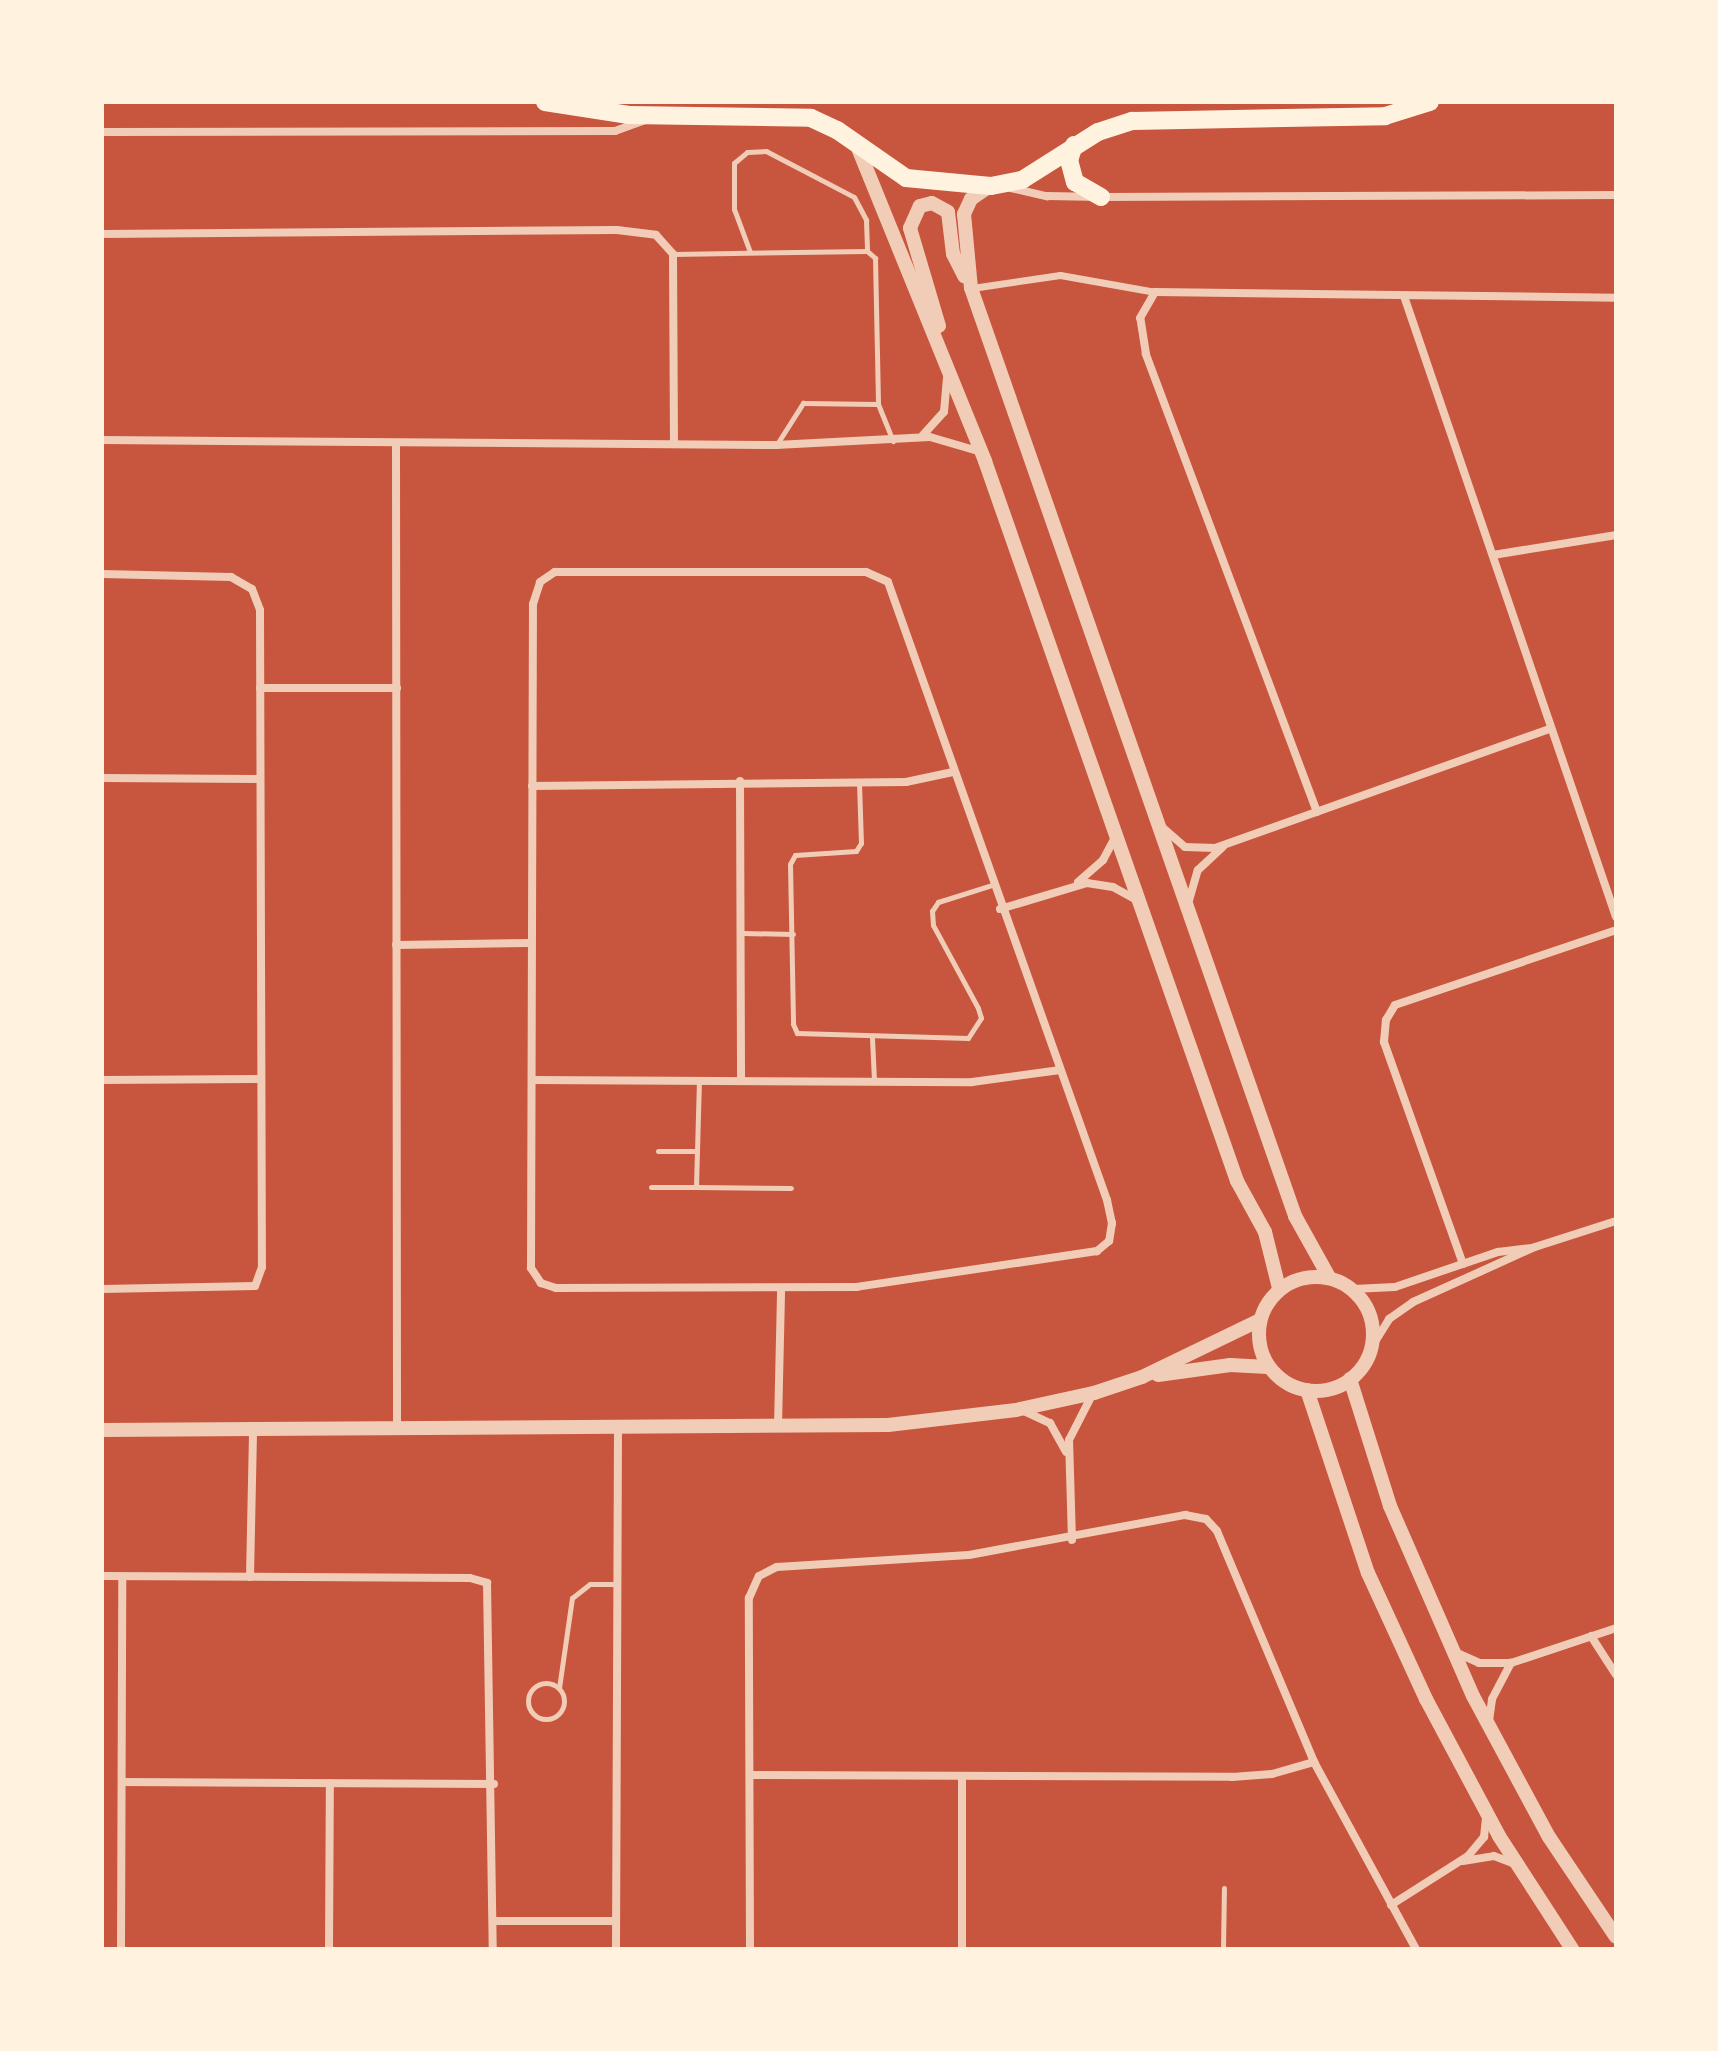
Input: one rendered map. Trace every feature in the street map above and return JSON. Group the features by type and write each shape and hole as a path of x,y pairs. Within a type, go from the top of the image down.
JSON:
{"highway":[{"path":"545,102 652,115 811,118 837,130 893,172 920,182 996,185 1031,175 1074,145 1132,121 1385,116 1430,102"},
{"path":"1074,145 1069,160 1075,182 1101,197"}],"street":[{"path":"102,132 615,131 633,128 652,115"},
{"path":"858,148 981,453 1237,1181 1265,1232 1279,1288"},
{"path":"971,288 964,214 976,193 996,185 1036,195 1101,197 1616,195"},
{"path":"919,437 944,412 945,358 910,228 920,206 932,203 948,212 954,259 971,288 1187,914 1295,1216 1329,1277"},
{"path":"102,234 634,231 663,238 673,254 674,443"},
{"path":"971,288 1060,275 1155,292 1405,299 1616,298"},
{"path":"1155,292 1140,318 1140,336 1317,812"},
{"path":"1405,299 1549,729 1616,917"},
{"path":"102,440 776,445 893,441 919,437 951,440 981,453"},
{"path":"396,443 397,1430"},
{"path":"1493,555 1616,535"},
{"path":"555,572 866,572 888,582 953,772 1112,1223 1109,1241 1097,1251 964,1274 781,1290 556,1288 541,1283 531,1268 530,943 533,604 540,582 555,572"},
{"path":"102,574 231,577 252,589 260,610 262,1267 255,1286 102,1289"},
{"path":"260,688 397,688"},
{"path":"1155,818 1185,847 1227,844 1549,729"},
{"path":"532,786 740,781 906,782 953,772"},
{"path":"102,778 260,779"},
{"path":"740,781 743,933 741,1078"},
{"path":"1073,885 1103,860 1115,837"},
{"path":"1187,914 1198,870 1227,844"},
{"path":"1000,909 1073,885 1100,883 1136,900"},
{"path":"1463,1264 1384,1042 1386,1020 1395,1005 1616,930"},
{"path":"396,945 530,943"},
{"path":"532,1080 1002,1080 1060,1070"},
{"path":"102,1080 260,1079"},
{"path":"1535,1247 1400,1309 1350,1379 1334,1388 1307,1390 1284,1382 1268,1367 1259,1341 1260,1320 1279,1288 1303,1277 1329,1277 1353,1289 1395,1287 1463,1264 1535,1247 1616,1221"},
{"path":"1353,1289 1371,1319 1373,1345"},
{"path":"778,1426 781,1290"},
{"path":"102,1430 888,1425 1016,1410 1094,1393 1142,1377 1260,1320"},
{"path":"1142,1377 1230,1365 1268,1367"},
{"path":"1350,1379 1385,1493 1449,1645 1549,1837 1616,1937"},
{"path":"1307,1390 1378,1595 1485,1809 1517,1866 1572,1949"},
{"path":"1072,1540 1069,1459 1075,1420 1094,1393"},
{"path":"1016,1410 1050,1423 1069,1459"},
{"path":"616,1949 618,1429"},
{"path":"250,1577 253,1431"},
{"path":"750,1949 749,1598 759,1576 777,1567 969,1555 1072,1540 1185,1515 1206,1519 1217,1531 1314,1762 1416,1949"},
{"path":"102,1576 470,1578 487,1583 494,1784 493,1949"},
{"path":"121,1949 122,1577"},
{"path":"1449,1645 1479,1663 1511,1663 1616,1628"},
{"path":"1591,1636 1616,1675"},
{"path":"1488,1725 1492,1699 1511,1663"},
{"path":"751,1775 1232,1777 1272,1774 1314,1762"},
{"path":"962,1777 962,1949"},
{"path":"122,1782 494,1784"},
{"path":"329,1949 330,1783"},
{"path":"1391,1905 1459,1863 1484,1837 1485,1809"},
{"path":"1459,1863 1494,1856 1517,1866"},
{"path":"493,1921 615,1921"}],"lane":[{"path":"750,252 734,209 734,163 747,152 766,151 854,197 866,220 867,251 879,267 878,404 893,441"},
{"path":"673,254 867,251"},
{"path":"776,445 803,403 878,404"},
{"path":"859,782 861,843 856,851 795,855 790,864 793,1024 797,1033 960,1040 975,1033 978,1008 933,925 932,911 938,902 992,885"},
{"path":"743,933 793,934"},
{"path":"872,1038 874,1082"},
{"path":"696,1187 699,1079"},
{"path":"658,1151 697,1151"},
{"path":"651,1187 791,1188"},
{"path":"559,1688 537,1685 528,1698 533,1713 555,1716 564,1703 559,1688 572,1598 590,1584 617,1584"},
{"path":"1223,1949 1224,1888"}]}
